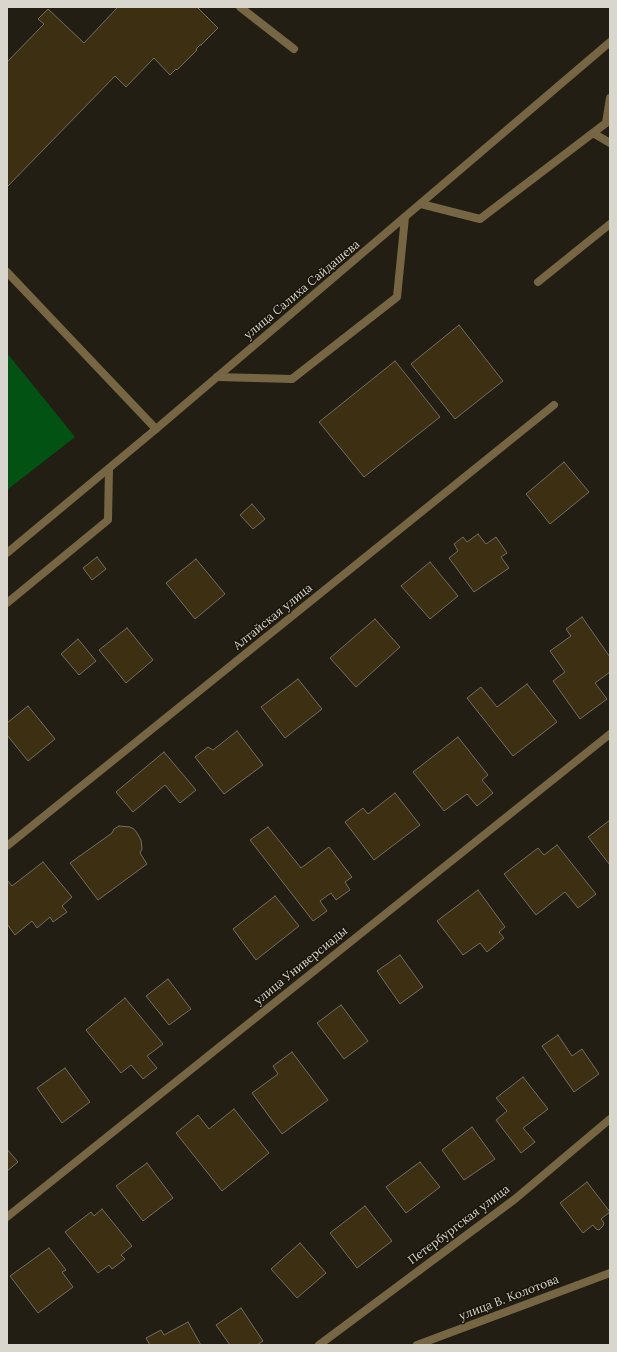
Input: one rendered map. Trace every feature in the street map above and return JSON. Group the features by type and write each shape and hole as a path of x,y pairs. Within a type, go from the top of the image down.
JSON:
{"street":[{"path":"240,7 294,49"},
{"name":"улица Салиха Сайдашева","path":"7,553 109,469 610,42"},
{"path":"421,204 480,218 606,123 610,98"},
{"path":"593,133 610,143"},
{"path":"217,377 292,379 397,297 405,217"},
{"path":"538,282 610,224"},
{"path":"7,272 156,429"},
{"name":"Алтайская улица","path":"7,846 554,406"},
{"path":"7,603 108,520 109,469"},
{"name":"улица Универсиады","path":"7,1217 610,734"},
{"name":"Петербургская улица","path":"320,1345 515,1199 610,1120"},
{"name":"улица В. Колотова","path":"417,1345 610,1272"}],"green space":[{"path":"7,353 75,437 7,490"}],"building":[{"path":"116,7 197,7 218,28 177,70 176,69 170,75 154,58 126,87 115,76 7,187 7,62 44,24 38,19 48,9 84,43 117,8"},
{"path":"459,325 503,381 455,419 411,364"},
{"path":"395,361 440,417 364,477 319,422"},
{"path":"564,462 589,492 550,524 526,494"},
{"path":"252,504 265,519 253,529 240,515"},
{"path":"478,534 486,544 496,537 507,553 501,557 509,568 474,592 449,558 458,551 454,544 463,537 467,542"},
{"path":"97,557 106,569 92,580 83,568"},
{"path":"196,559 225,594 195,619 166,583"},
{"path":"430,562 458,596 430,619 401,586"},
{"path":"582,617 610,657 610,672 595,683 607,699 580,719 553,681 565,672 550,651 571,636 566,629"},
{"path":"375,619 400,647 356,687 330,658"},
{"path":"127,628 153,660 126,683 99,650"},
{"path":"78,639 96,661 79,675 61,654"},
{"path":"298,679 322,709 285,738 261,707"},
{"path":"527,684 557,722 513,756 467,698 481,687 497,707"},
{"path":"28,706 55,739 28,761 7,735 7,723"},
{"path":"237,731 263,765 224,794 195,757 208,747 213,750"},
{"path":"458,737 488,775 482,780 493,793 477,806 467,794 444,811 413,772"},
{"path":"164,752 196,790 180,803 165,785 133,812 116,792"},
{"path":"395,793 420,825 374,860 345,822 363,808 368,814"},
{"path":"610,820 610,865 588,837"},
{"path":"119,826 130,827 137,833 141,840 142,849 140,853 147,864 98,900 70,863 112,833 114,829"},
{"path":"268,827 301,868 329,847 352,877 345,882 350,890 336,900 331,893 320,901 327,911 313,921 250,840"},
{"path":"557,845 596,894 578,908 565,892 536,915 504,874 538,848 544,855"},
{"path":"43,862 72,897 62,906 67,912 53,922 50,917 37,928 32,921 15,935 7,924 7,880 12,886"},
{"path":"478,890 505,927 499,932 504,938 487,952 480,943 463,955 437,921"},
{"path":"275,896 299,926 256,960 233,929"},
{"path":"400,955 423,987 400,1004 377,971"},
{"path":"168,979 191,1009 169,1025 146,996"},
{"path":"125,998 163,1044 147,1056 157,1068 143,1079 131,1065 121,1073 86,1030"},
{"path":"341,1005 368,1041 344,1059 317,1023"},
{"path":"558,1035 572,1056 582,1049 599,1074 574,1092 542,1046"},
{"path":"292,1052 328,1100 282,1134 252,1093 278,1074 273,1066"},
{"path":"65,1068 90,1102 62,1123 37,1088"},
{"path":"523,1077 548,1109 523,1128 535,1142 521,1153 496,1120 507,1111 496,1098"},
{"path":"234,1109 269,1153 222,1191 176,1133 198,1115 209,1129"},
{"path":"472,1127 495,1159 464,1180 442,1150"},
{"path":"7,1149 18,1162 7,1171"},
{"path":"420,1162 440,1187 406,1213 386,1187"},
{"path":"147,1163 173,1198 143,1221 116,1186"},
{"path":"587,1182 610,1212 601,1219 604,1223 599,1230 593,1225 583,1233 560,1203"},
{"path":"365,1206 392,1241 357,1268 330,1233"},
{"path":"102,1209 132,1246 121,1255 125,1259 112,1269 109,1265 98,1273 65,1232 91,1212 94,1216"},
{"path":"300,1243 326,1273 297,1298 271,1269"},
{"path":"49,1248 66,1270 62,1272 73,1287 38,1313 10,1276"},
{"path":"241,1308 263,1341 257,1345 230,1345 216,1325"},
{"path":"188,1322 201,1345 150,1345 146,1338 161,1330 164,1335"}]}
